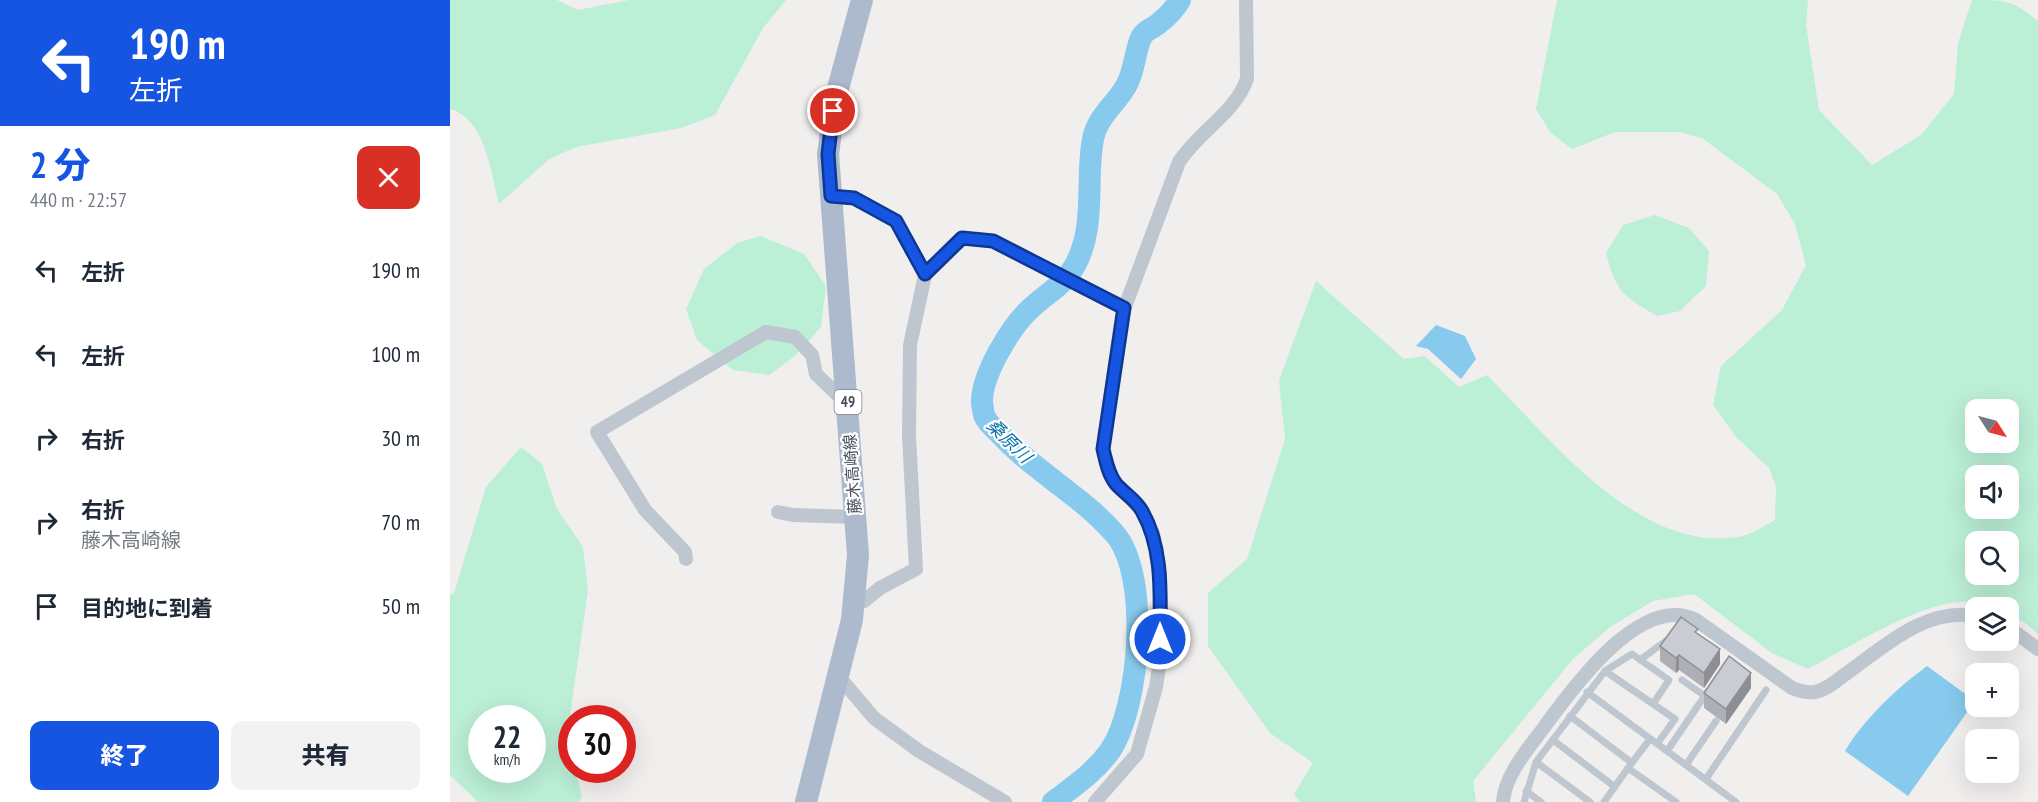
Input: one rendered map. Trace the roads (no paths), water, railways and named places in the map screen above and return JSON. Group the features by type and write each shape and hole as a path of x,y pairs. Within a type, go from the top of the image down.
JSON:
{"main road":[{"name":"藤木高崎線","path":"807,802 840,678 855,598 858,555 828,154 830,127 862,0"}],"street":[{"path":"1095,802 1137,754 1156,687 1160,661 1160,576 1153,533 1140,508 1115,483 1103,449 1124,308 1179,162 1189,146 1227,110 1245,86 1248,78 1246,0"},
{"path":"831,196 854,198 896,221 925,274"},
{"path":"855,598 864,601 880,588 916,569 909,436 910,345 925,274 962,238 993,241 1124,308"},
{"path":"686,559 685,552 645,510 597,432 766,332 795,337 812,355 816,374 848,404"},
{"path":"778,512 793,515 855,517"},
{"path":"1503,802 1509,778 1595,661 1621,639 1666,615 1682,613 1695,620 1792,688 1804,692 1825,689 1902,634 1938,617 1965,614"},
{"path":"2019,635 2038,649"},
{"path":"840,678 874,718 919,751 1005,802"}],"lane":[{"path":"1640,660 1672,636"},
{"path":"1524,802 1536,762 1605,670 1632,654 1669,680 1653,704"},
{"path":"1605,670 1675,719 1657,744"},
{"path":"1682,680 1705,696"},
{"path":"1666,751 1711,688"},
{"path":"1706,779 1766,690"},
{"path":"1587,692 1736,802"},
{"path":"1570,716 1676,802"},
{"path":"1686,765 1716,722"},
{"path":"1604,802 1650,739"},
{"path":"1553,740 1615,787"},
{"path":"1536,762 1590,802"},
{"path":"1526,791 1541,802"}],"water":[{"path":"1436,325 1465,336 1476,359 1461,379 1428,349 1416,346"},
{"path":"1927,666 1965,694 1965,715 1908,796 1845,751 1862,727 1904,684"}],"waterway":[{"name":"桑原川","path":"1053,802 1098,766 1110,751 1120,731 1134,673 1137,641 1137,608 1133,578 1126,552 1102,520 1014,448 988,422 983,411 983,392 991,366 1021,318 1059,285 1074,267 1086,236 1091,155 1095,131 1129,80 1142,36 1167,16 1180,0"}]}
